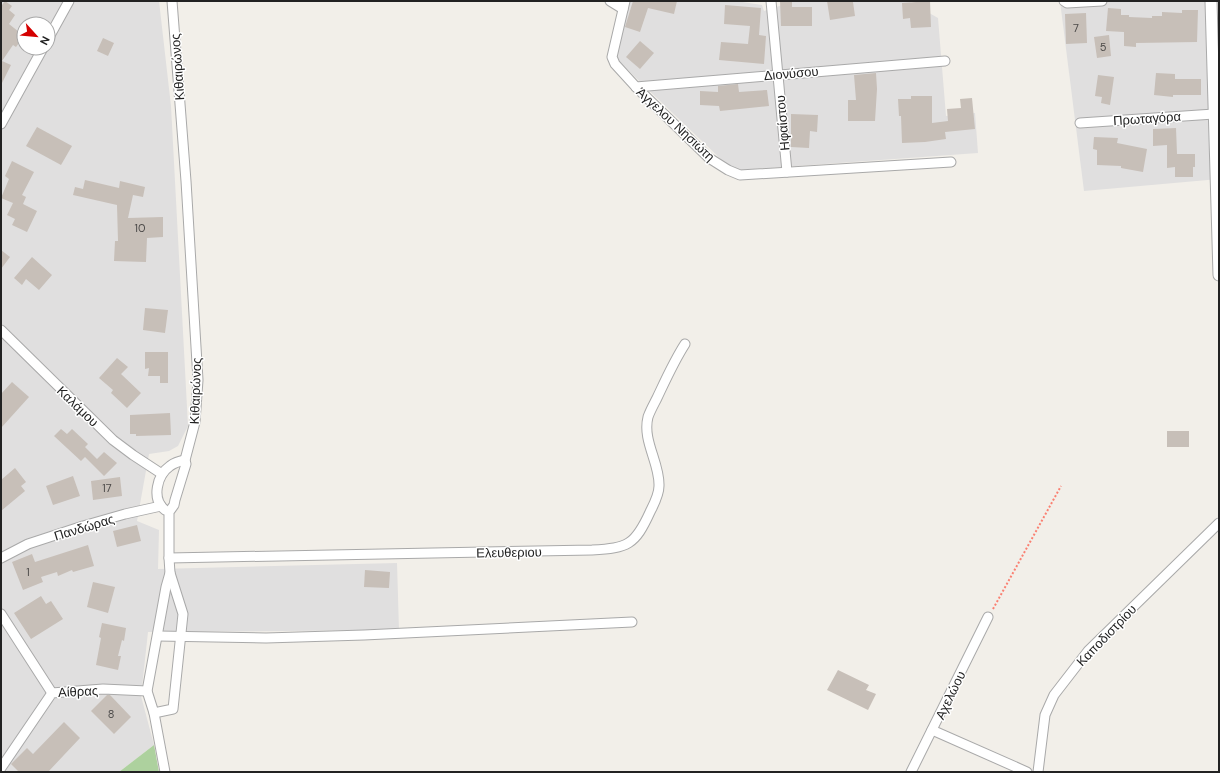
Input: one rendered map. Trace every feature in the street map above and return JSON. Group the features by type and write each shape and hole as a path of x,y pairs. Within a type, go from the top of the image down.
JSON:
{"street":[{"path":"56,25 69,1"},
{"name":"Κιθαιρώνος","path":"165,772 154,713 147,691 170,573 165,509 176,500 186,464 185,460 195,422 198,380 186,181 172,1"},
{"path":"610,1 624,5"},
{"name":"Ηφαίστου","path":"771,1 786,172"},
{"path":"1064,1 1067,3 1102,1"},
{"path":"1211,1 1216,30 1214,114 1219,275"},
{"name":"Άγγελου Νησιώτη","path":"624,5 612,57 615,64 636,87 709,158 728,170 740,175 952,162"},
{"path":"1,124 39,56"},
{"name":"Διονύσου","path":"636,87 945,61"},
{"name":"Πρωταγόρα","path":"1080,123 1214,114"},
{"name":"Καλάμου","path":"1,330 113,440 162,474"},
{"name":"Ελευθεριου","path":"169,558 609,550 624,546 634,540 642,529 658,496 660,486 647,430 648,418 669,372 685,344"},
{"path":"165,509 156,495 162,474 169,466 185,460"},
{"name":"Πανδώρας","path":"1,558 35,542 125,514 165,509"},
{"name":"Καποδιστρίου","path":"1038,772 1045,715 1054,695 1088,651 1219,523"},
{"path":"154,713 173,709 182,636 183,614 170,573"},
{"path":"1,614 52,693"},
{"name":"Αχελώου","path":"911,772 988,617"},
{"path":"158,636 266,638 364,635 632,622"},
{"name":"Αίθρας","path":"1,768 52,693 103,689 147,691"},
{"path":"932,730 1026,772"}],"path":[{"path":"988,617 1061,486"}],"shaded area":[{"path":"1,1 159,1 171,106 188,426 178,446 169,451 149,454 137,521 159,530 158,569 397,563 399,630 148,632 141,696 154,745 119,772 1,772"},
{"path":"623,1 736,1 762,5 764,11 795,1 908,1 938,18 946,116 975,113 978,153 741,170 727,165 616,58 629,5"},
{"path":"1060,1 1219,1 1219,179 1084,191"}],"green space":[{"path":"154,745 159,772 119,772"}],"building":[{"path":"5,1 12,6 9,10 15,15 9,24 16,30 16,47 13,45 2,61 11,65 1,85 1,4 2,5"},
{"path":"633,1 677,1 674,14 648,8 640,32 625,27"},
{"path":"780,1 792,1 792,7 812,7 812,26 781,26"},
{"path":"827,1 853,2 855,16 830,20"},
{"path":"930,1 931,27 911,28 910,18 903,19 902,3"},
{"path":"725,5 761,8 759,35 766,36 764,64 719,60 721,42 748,44 750,26 724,24"},
{"path":"1108,8 1121,9 1121,15 1129,15 1129,17 1152,18 1152,16 1162,16 1162,12 1182,13 1182,10 1198,10 1197,42 1136,43 1136,47 1124,46 1124,32 1106,31"},
{"path":"1086,13 1087,43 1066,44 1065,14"},
{"path":"1109,35 1111,56 1097,58 1094,37"},
{"path":"103,38 114,43 108,56 97,51"},
{"path":"640,41 654,53 640,69 626,57"},
{"path":"876,73 877,89 875,121 848,121 848,100 856,100 854,75"},
{"path":"1156,73 1175,74 1175,79 1201,79 1201,95 1173,95 1173,97 1154,95"},
{"path":"1098,75 1114,77 1110,105 1101,103 1102,97 1095,96"},
{"path":"738,84 739,92 767,90 769,106 720,111 719,106 700,105 700,91 718,92 718,86"},
{"path":"911,96 932,96 932,123 948,121 947,109 961,108 960,99 972,98 975,129 945,132 946,139 902,143 901,116 899,116 898,99 911,99"},
{"path":"791,114 818,115 817,132 810,131 809,148 791,147"},
{"path":"37,127 72,146 61,165 26,146"},
{"path":"1176,128 1177,154 1195,154 1193,177 1175,177 1175,167 1167,168 1167,145 1153,146 1153,129"},
{"path":"1094,137 1118,138 1117,143 1147,149 1143,172 1121,168 1121,166 1097,165 1097,150 1093,149"},
{"path":"12,161 34,172 22,195 26,197 23,204 37,211 27,232 12,225 15,219 7,215 13,203 1,198 9,179 5,176"},
{"path":"85,180 119,188 120,181 145,187 143,197 133,195 128,218 163,217 163,237 147,238 146,262 114,261 115,241 118,241 117,205 73,195 75,187 83,189"},
{"path":"1,250 10,257 1,269"},
{"path":"32,257 52,275 39,290 26,279 22,285 14,278"},
{"path":"145,308 168,310 165,333 143,330"},
{"path":"145,352 168,352 168,383 160,383 160,376 148,376 149,368 145,369"},
{"path":"117,358 128,367 121,374 141,393 127,408 111,393 113,390 99,378"},
{"path":"12,382 29,397 1,428 1,394"},
{"path":"170,413 171,435 136,436 136,434 130,434 130,415"},
{"path":"61,429 67,434 72,429 88,444 85,447 97,459 104,452 117,463 104,476 85,457 81,461 54,436"},
{"path":"1167,431 1189,431 1189,447 1167,447"},
{"path":"15,468 26,482 21,486 25,491 1,511 1,480"},
{"path":"73,476 80,496 53,505 46,486"},
{"path":"120,477 122,496 93,500 91,481"},
{"path":"137,525 141,541 117,547 113,531"},
{"path":"88,545 94,566 73,572 72,570 58,576 57,572 41,577 43,582 23,590 12,562 32,554 35,562"},
{"path":"365,570 390,572 389,588 364,587"},
{"path":"93,582 115,587 108,613 87,607"},
{"path":"41,596 46,604 51,601 63,619 31,639 14,613"},
{"path":"102,623 126,628 124,641 122,640 118,656 121,656 118,670 96,665"},
{"path":"838,670 869,685 866,690 876,694 868,710 827,690"},
{"path":"107,695 110,695 131,717 114,734 91,711"},
{"path":"64,722 80,738 48,772 19,772 11,764 27,748 33,754"}]}
